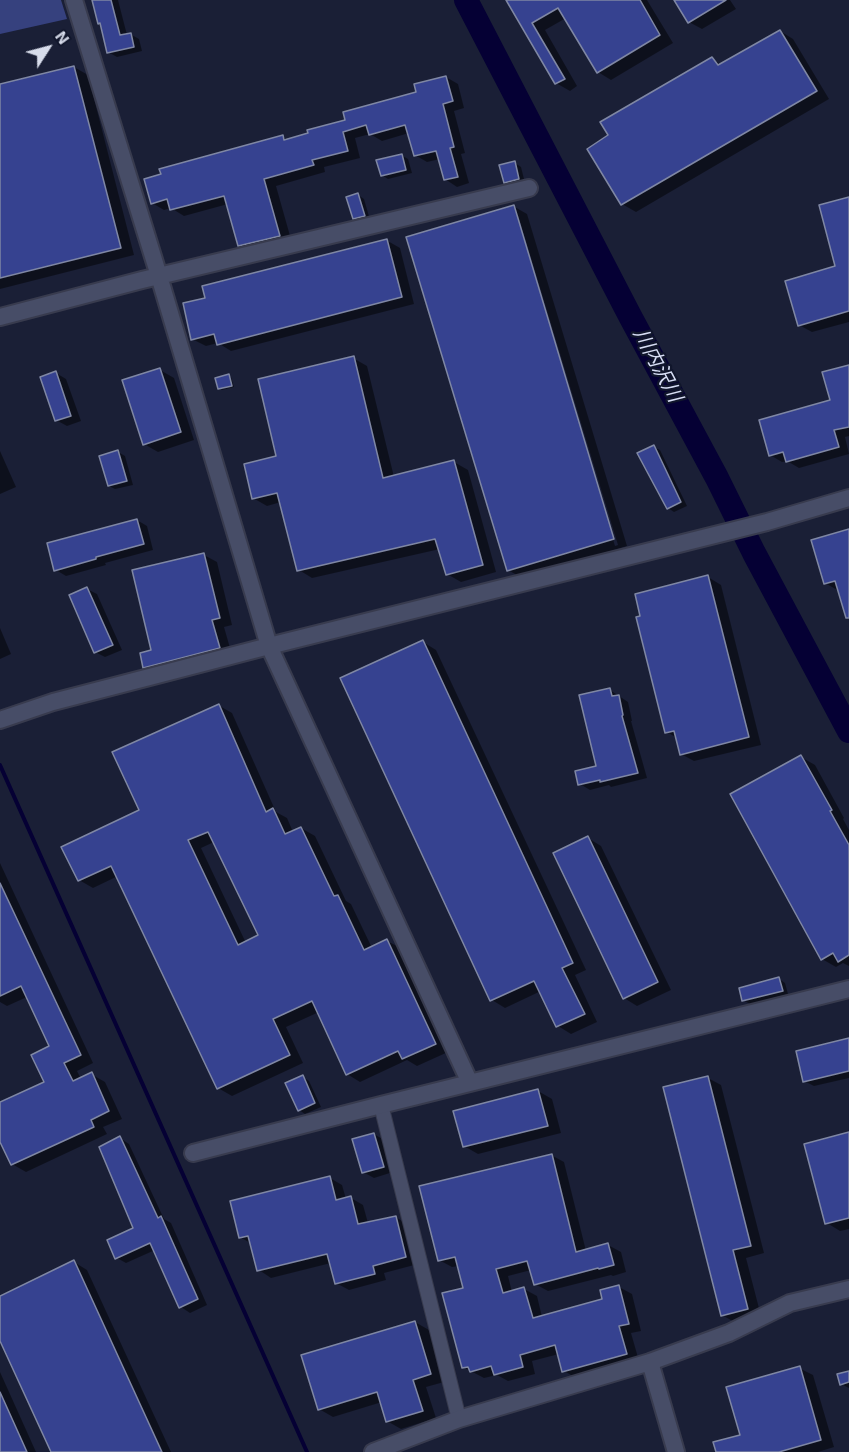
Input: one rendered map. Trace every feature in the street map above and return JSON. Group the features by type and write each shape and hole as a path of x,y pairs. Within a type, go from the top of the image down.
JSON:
{"street":[{"path":"74,0 269,646 470,1083"},
{"path":"0,317 159,276 529,188"},
{"path":"0,720 53,702 725,533 849,498"},
{"path":"193,1153 849,989"},
{"path":"381,1105 459,1419"},
{"path":"373,1452 459,1419 650,1362 729,1333 790,1303 849,1289"},
{"path":"650,1362 676,1452"}],"shaded area":[{"path":"0,0 61,0 67,19 0,34"}],"building":[{"path":"92,0 111,0 120,35 131,33 134,47 107,53"},
{"path":"506,0 640,0 660,35 597,73 558,8 532,23 565,79 555,84"},
{"path":"674,0 726,0 688,23"},
{"path":"780,30 817,91 621,205 587,149 608,135 600,122 712,57 718,65"},
{"path":"74,66 121,248 0,278 0,84"},
{"path":"446,76 453,101 443,104 454,147 450,148 458,177 444,180 436,151 414,156 405,125 369,135 366,125 343,132 348,151 312,160 314,165 264,179 280,236 238,246 224,196 170,210 167,199 151,204 144,179 161,174 159,169 283,135 284,140 308,133 307,130 345,120 343,112 416,92 414,84"},
{"path":"402,154 406,170 381,176 376,160"},
{"path":"515,161 519,179 504,183 499,165"},
{"path":"358,193 365,216 353,219 346,197"},
{"path":"849,197 849,311 798,326 785,281 835,266 819,205"},
{"path":"514,205 614,539 507,571 406,237"},
{"path":"387,239 402,297 217,345 214,334 191,340 183,303 205,298 202,286"},
{"path":"354,356 383,478 454,460 483,565 446,575 435,539 297,571 277,493 252,499 244,464 276,456 258,379"},
{"path":"849,365 849,427 834,430 839,447 786,462 783,452 769,456 759,420 830,400 822,372"},
{"path":"160,368 181,432 143,445 122,380"},
{"path":"56,371 71,416 55,421 40,377"},
{"path":"229,374 232,386 218,389 215,378"},
{"path":"654,445 681,502 667,509 637,453"},
{"path":"118,450 127,481 108,486 99,456"},
{"path":"137,519 144,544 54,571 47,543"},
{"path":"849,529 849,618 846,618 835,581 824,584 811,540"},
{"path":"204,553 220,618 212,620 220,648 143,668 140,653 151,650 132,570"},
{"path":"708,575 749,737 680,755 674,731 665,733 636,617 640,616 635,594"},
{"path":"87,587 113,645 94,653 69,595"},
{"path":"423,640 573,963 562,968 585,1014 556,1027 534,981 490,1001 340,678"},
{"path":"610,688 612,696 619,695 622,716 638,773 578,785 575,771 596,766 579,695"},
{"path":"219,704 266,812 273,808 285,834 301,827 334,896 338,895 364,950 387,939 436,1044 402,1059 398,1051 346,1075 312,1001 273,1019 290,1055 217,1089 111,866 78,881 61,847 139,810 112,752","holes":["208,832 258,935 238,945 188,840"]},
{"path":"801,755 849,845 849,955 838,962 833,953 821,960 730,794"},
{"path":"588,836 658,982 623,999 553,853"},
{"path":"0,883 81,1055 64,1063 73,1081 92,1072 109,1111 91,1120 94,1127 11,1165 0,1142 0,1102 44,1082 31,1055 49,1046 21,986 0,996"},
{"path":"779,977 783,991 742,1001 739,988"},
{"path":"849,1038 849,1071 803,1082 796,1051"},
{"path":"303,1075 315,1103 298,1111 285,1083"},
{"path":"708,1076 751,1246 733,1250 748,1309 721,1316 663,1087"},
{"path":"538,1089 548,1126 463,1147 453,1111"},
{"path":"849,1132 849,1218 825,1224 804,1144"},
{"path":"374,1133 384,1167 362,1173 352,1139"},
{"path":"120,1136 158,1218 161,1216 198,1299 179,1308 150,1243 115,1259 107,1240 133,1228 99,1147"},
{"path":"552,1154 576,1252 608,1243 614,1265 534,1285 527,1261 496,1269 503,1293 524,1287 533,1318 602,1299 600,1290 619,1285 629,1324 619,1326 627,1354 562,1372 555,1345 520,1355 523,1367 494,1375 491,1366 470,1372 468,1367 462,1368 442,1293 463,1288 455,1257 438,1261 419,1186"},
{"path":"330,1176 336,1200 351,1196 358,1224 396,1216 406,1257 373,1266 375,1274 335,1284 327,1254 257,1271 248,1236 239,1238 230,1201"},
{"path":"74,1260 162,1452 51,1452 0,1341 0,1296"},
{"path":"415,1321 431,1374 413,1380 423,1411 386,1422 377,1392 318,1410 301,1355"},
{"path":"800,1366 821,1440 779,1452 716,1452 713,1442 740,1435 726,1387"},
{"path":"849,1371 849,1382 840,1385 837,1374"},
{"path":"0,1392 27,1452 0,1452"}],"waterway":[{"name":"川内沢川","path":"466,0 849,731"},
{"path":"0,765 307,1452"}]}
